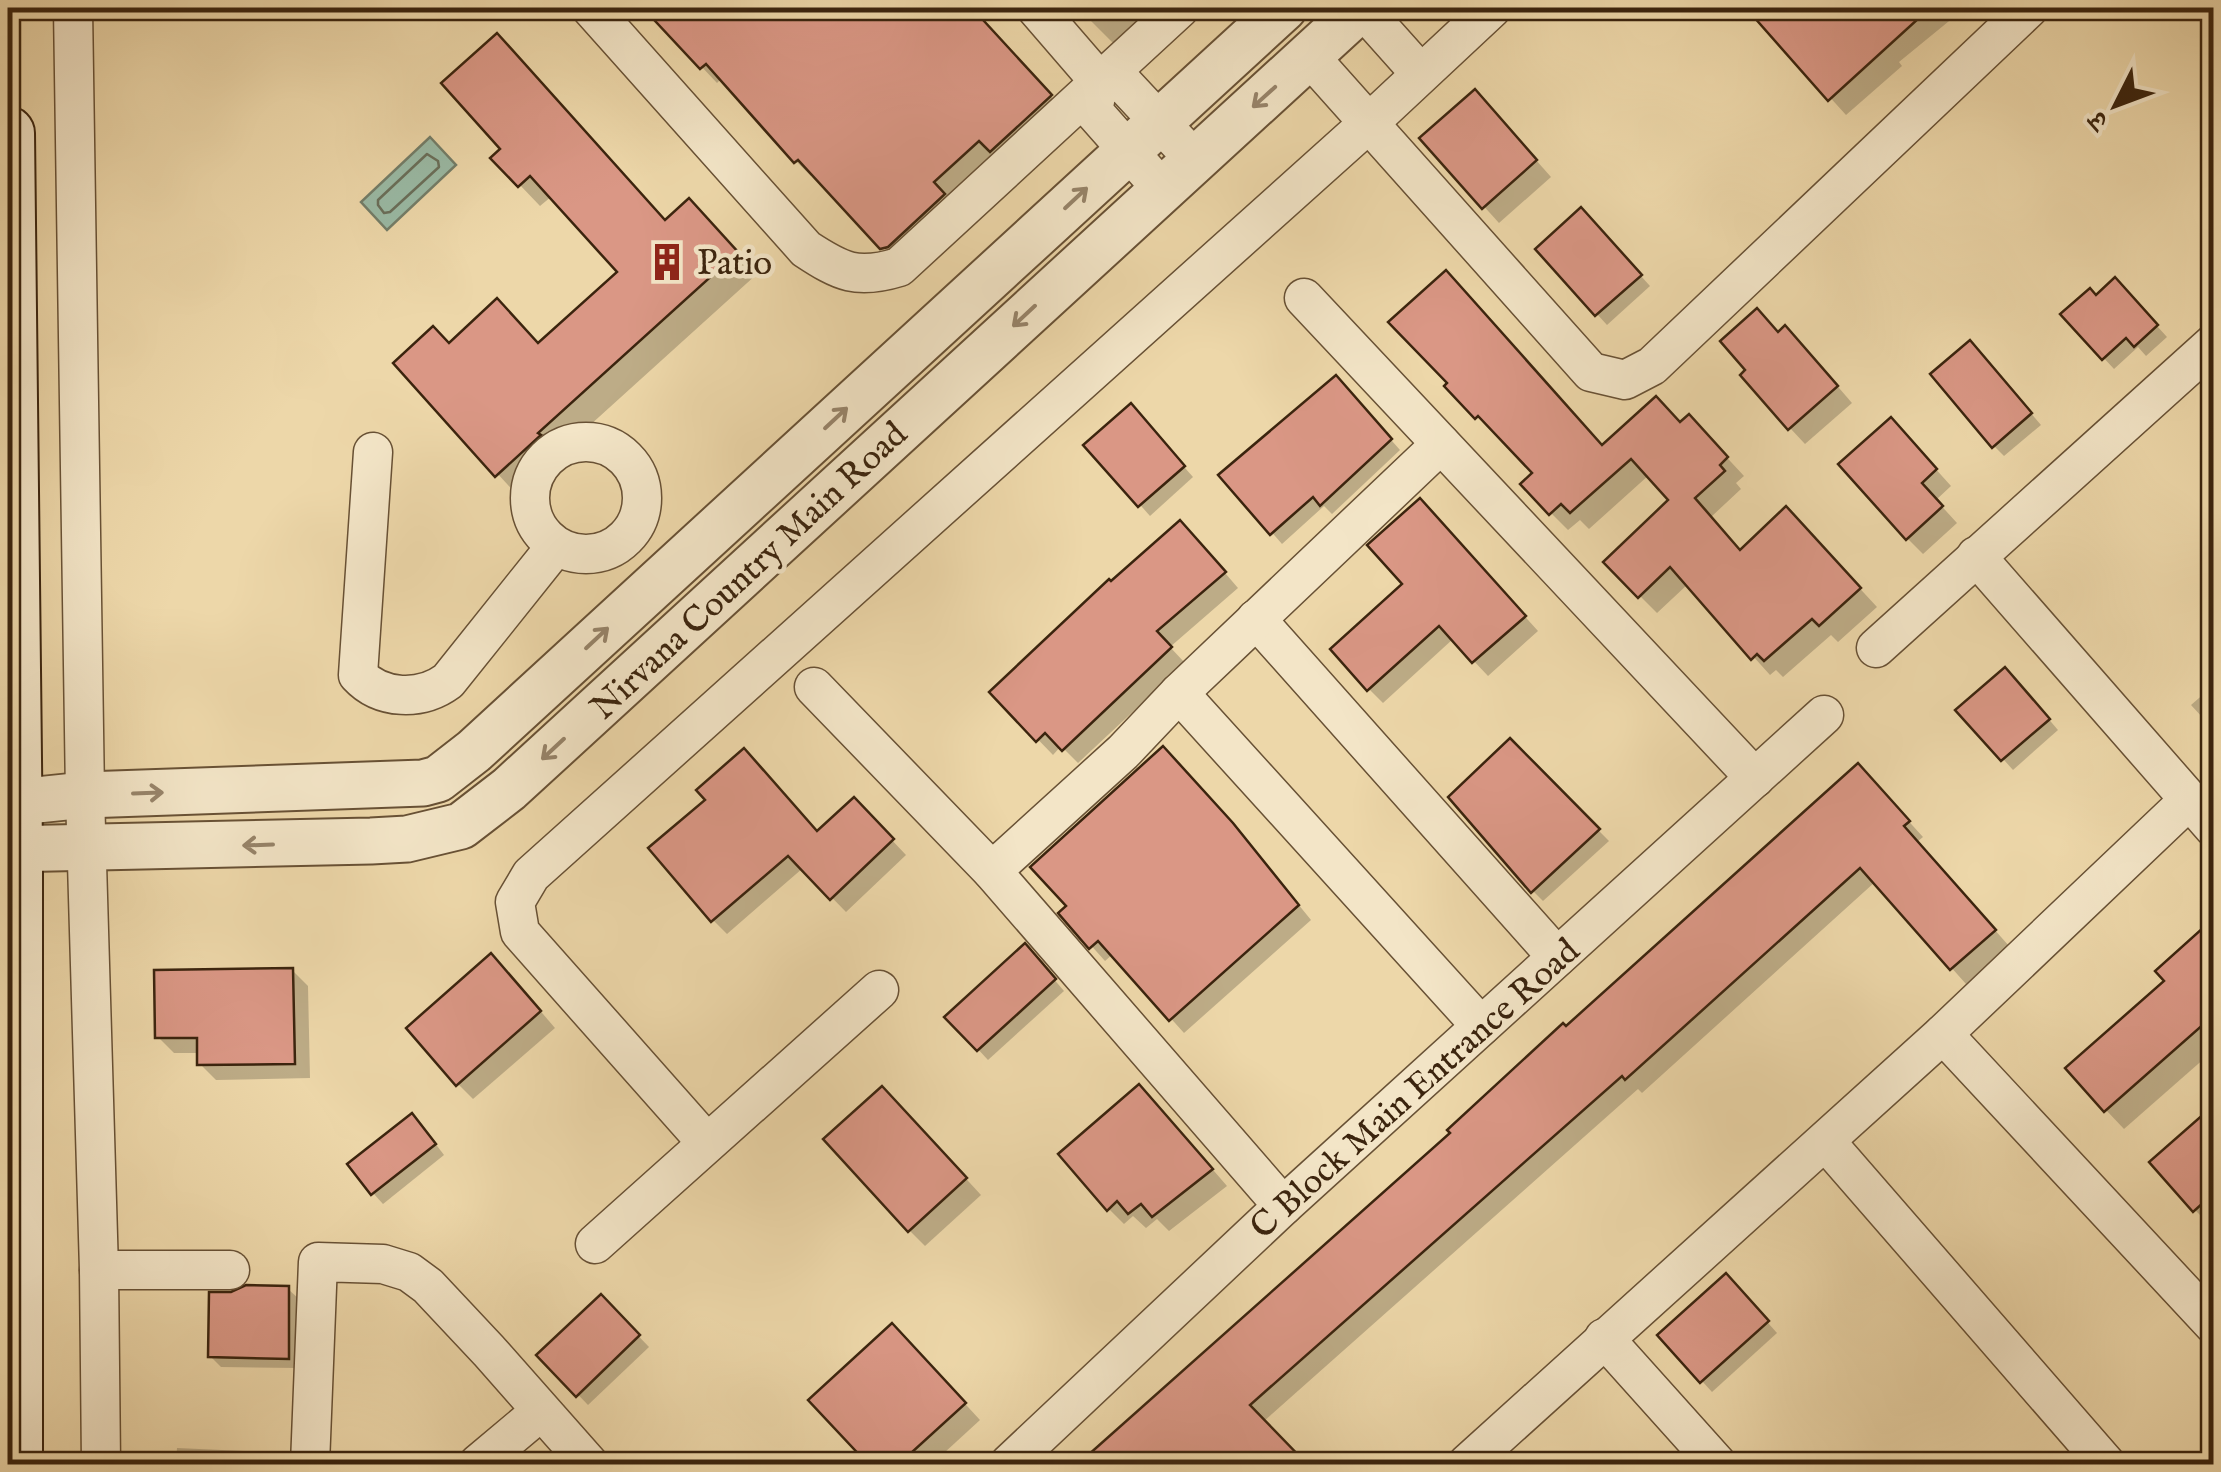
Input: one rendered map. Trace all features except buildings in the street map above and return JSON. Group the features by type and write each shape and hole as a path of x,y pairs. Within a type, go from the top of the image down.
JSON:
{"main road":[{"path":"8,132 11,1280 16,1464"}],"street":[{"path":"73,8 85,795 101,1464"},
{"path":"591,8 806,249 840,271 873,275 899,267 1180,8"},
{"path":"1036,8 1099,81"},
{"name":"Nirvana Country Main Road","path":"12,826 85,795 423,783 438,779 474,751 1284,8"},
{"path":"1362,8 1420,73"},
{"name":"Nirvana Country Main Road","path":"12,826 89,849 371,842 407,839 462,826 509,790 1362,8"},
{"path":"706,1143 520,932 515,902 531,876 1492,8"},
{"path":"1308,56 1591,372 1624,380 1652,366 2029,8"},
{"path":"1099,81 1093,111 1195,160"},
{"path":"1142,137 1162,189"},
{"path":"1304,298 1755,778"},
{"path":"1876,648 1976,556 2208,360"},
{"path":"597,442 618,451 633,466 642,487 642,509 634,530 598,554 576,554 556,546 540,530 531,510 531,488 539,467 554,452 574,443 597,442"},
{"path":"992,871 1123,752 1441,444"},
{"path":"373,452 358,675 370,688 383,694 432,692 448,681 556,546"},
{"path":"637,520 675,566"},
{"path":"612,548 630,571 642,596"},
{"path":"1466,1464 1943,1034 2201,814 1976,556"},
{"path":"1256,620 1558,957"},
{"path":"814,687 992,871 1283,1206"},
{"path":"1179,694 1481,1026"},
{"name":"C Block Main Entrance Road","path":"1009,1464 1283,1206 1824,715"},
{"path":"595,1244 879,990"},
{"path":"1943,1034 2214,1325"},
{"path":"1826,1142 2106,1464"},
{"path":"310,1464 318,1262 383,1264 409,1272 428,1286 588,1464"},
{"path":"99,1270 230,1270"},
{"path":"1604,1338 1717,1464"},
{"path":"478,1464 540,1412"}],"water":[{"path":"430,137 456,165 387,230 361,202"}],"place":[{"name":"Patio","path":"667,262"}]}
